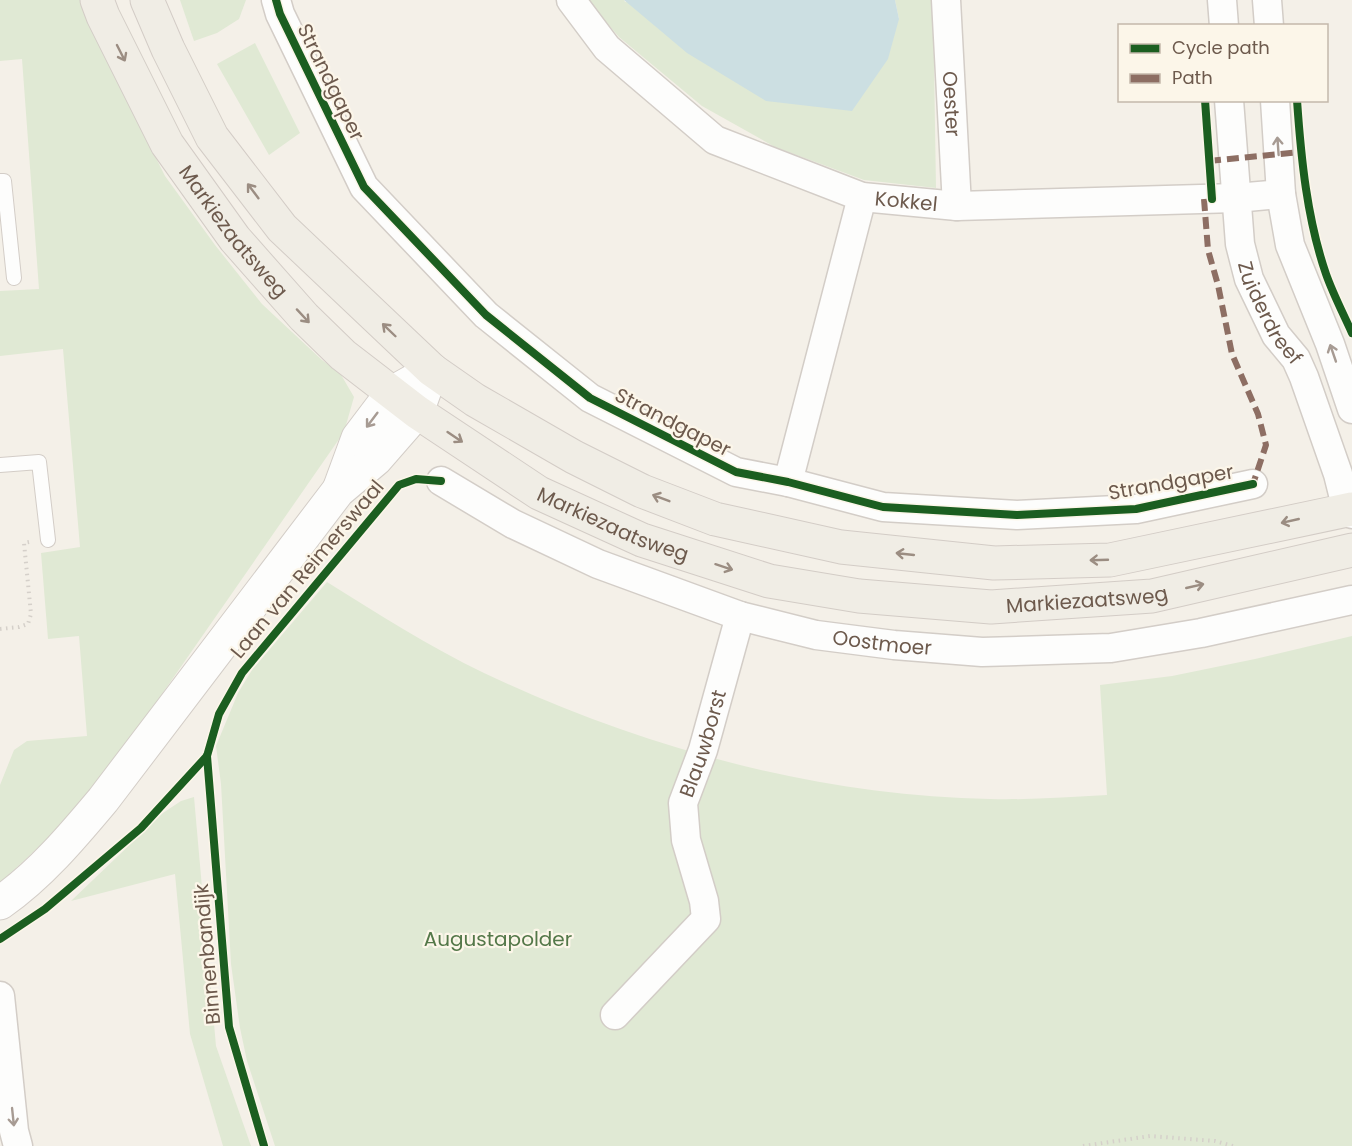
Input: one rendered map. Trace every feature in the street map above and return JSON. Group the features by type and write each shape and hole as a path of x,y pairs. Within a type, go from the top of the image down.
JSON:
{"main road":[{"name":"Markiezaatsweg","path":"97,0 168,144 235,239 304,317 343,355 405,402 539,493 642,540 768,581 859,596 991,607 1152,596 1352,550"},
{"name":"Markiezaatsweg","path":"147,0 168,49 212,137 282,228 432,370 475,400 574,457 642,491 715,519 841,547 994,563 1110,560 1350,511"}],"street":[{"name":"Strandgaper","path":"276,0 280,14 364,187 486,315 590,398 736,472 788,482 883,507 1017,515 1136,509 1253,484"},
{"name":"Kokkel","path":"571,0 607,48 715,140 862,197 957,206 1236,198 1281,194"},
{"name":"Oester","path":"946,0 957,206"},
{"path":"1222,0 1224,24"},
{"path":"1268,0 1269,24"},
{"name":"Zuiderdreef","path":"1229,102 1240,244 1249,279 1276,335 1296,359 1304,377 1350,511"},
{"name":"Zuiderdreef","path":"1275,102 1281,194 1290,245 1330,344 1352,409"},
{"path":"788,482 862,197"},
{"name":"Laan van Reimerswaal","path":"0,903 17,891 63,847 103,800 338,491 358,438 405,402 432,370"},
{"name":"Oostmoer","path":"441,481 513,524 598,564 740,616 816,635 894,645 982,652 1110,648 1201,633 1352,600"},
{"name":"Blauwborst","path":"615,1015 706,919 704,901 686,840 683,803 703,750 740,616"},
{"path":"0,996 14,1131 18,1146"}],"lane":[{"path":"0,181 4,181 14,278"},
{"path":"0,465 39,462 48,540"}],"path":[{"path":"0,629 28,624 31,614 24,543 48,540"},
{"path":"1083,1146 1150,1136 1215,1141 1233,1146"}],"green space":[{"path":"0,0 84,0 118,82 165,176 215,245 262,304 322,360 340,373 354,397 344,432 114,763 59,828 0,883 0,785 14,750 27,741 87,736 79,636 48,639 41,553 80,547 63,349 0,356 0,291 39,289 22,59 0,61"},
{"path":"180,0 246,0 239,19 217,33 194,41"},
{"path":"587,0 624,0 625,2 899,19 895,0 933,0 936,188 864,180 775,147 702,106 619,37"},
{"path":"255,43 300,133 269,155 217,64"},
{"name":"Augustapolder","path":"327,582 464,663 544,700 605,724 731,763 859,788 924,796 1034,799 1107,795 1100,685 1172,676 1352,636 1352,1146 275,1146 247,1061 240,1028 231,964 221,784 216,746 238,693 252,670"},
{"path":"194,797 216,1046 251,1146 223,1146 190,1034 175,874 71,901 163,813 181,801"}],"shaded area":[{"path":"624,0 895,0 899,19 888,59 852,111 766,101 687,53"}],"marked path":[{"path":"1209,161 1301,152"},
{"path":"1204,199 1208,250 1218,285 1232,354 1258,414 1266,445 1253,484"}],"cycle path":[{"path":"276,0 280,14 364,187 486,315 590,398 736,472 788,482 883,507 1017,515 1136,509 1253,484"},
{"path":"1205,102 1212,199"},
{"path":"1297,102 1303,166 1314,232 1329,281 1352,333"},
{"path":"0,939 45,909 141,828 207,756 219,714 242,673 399,485 416,479 441,481"},
{"name":"Binnenbandijk","path":"207,756 229,1027 264,1146"}]}
